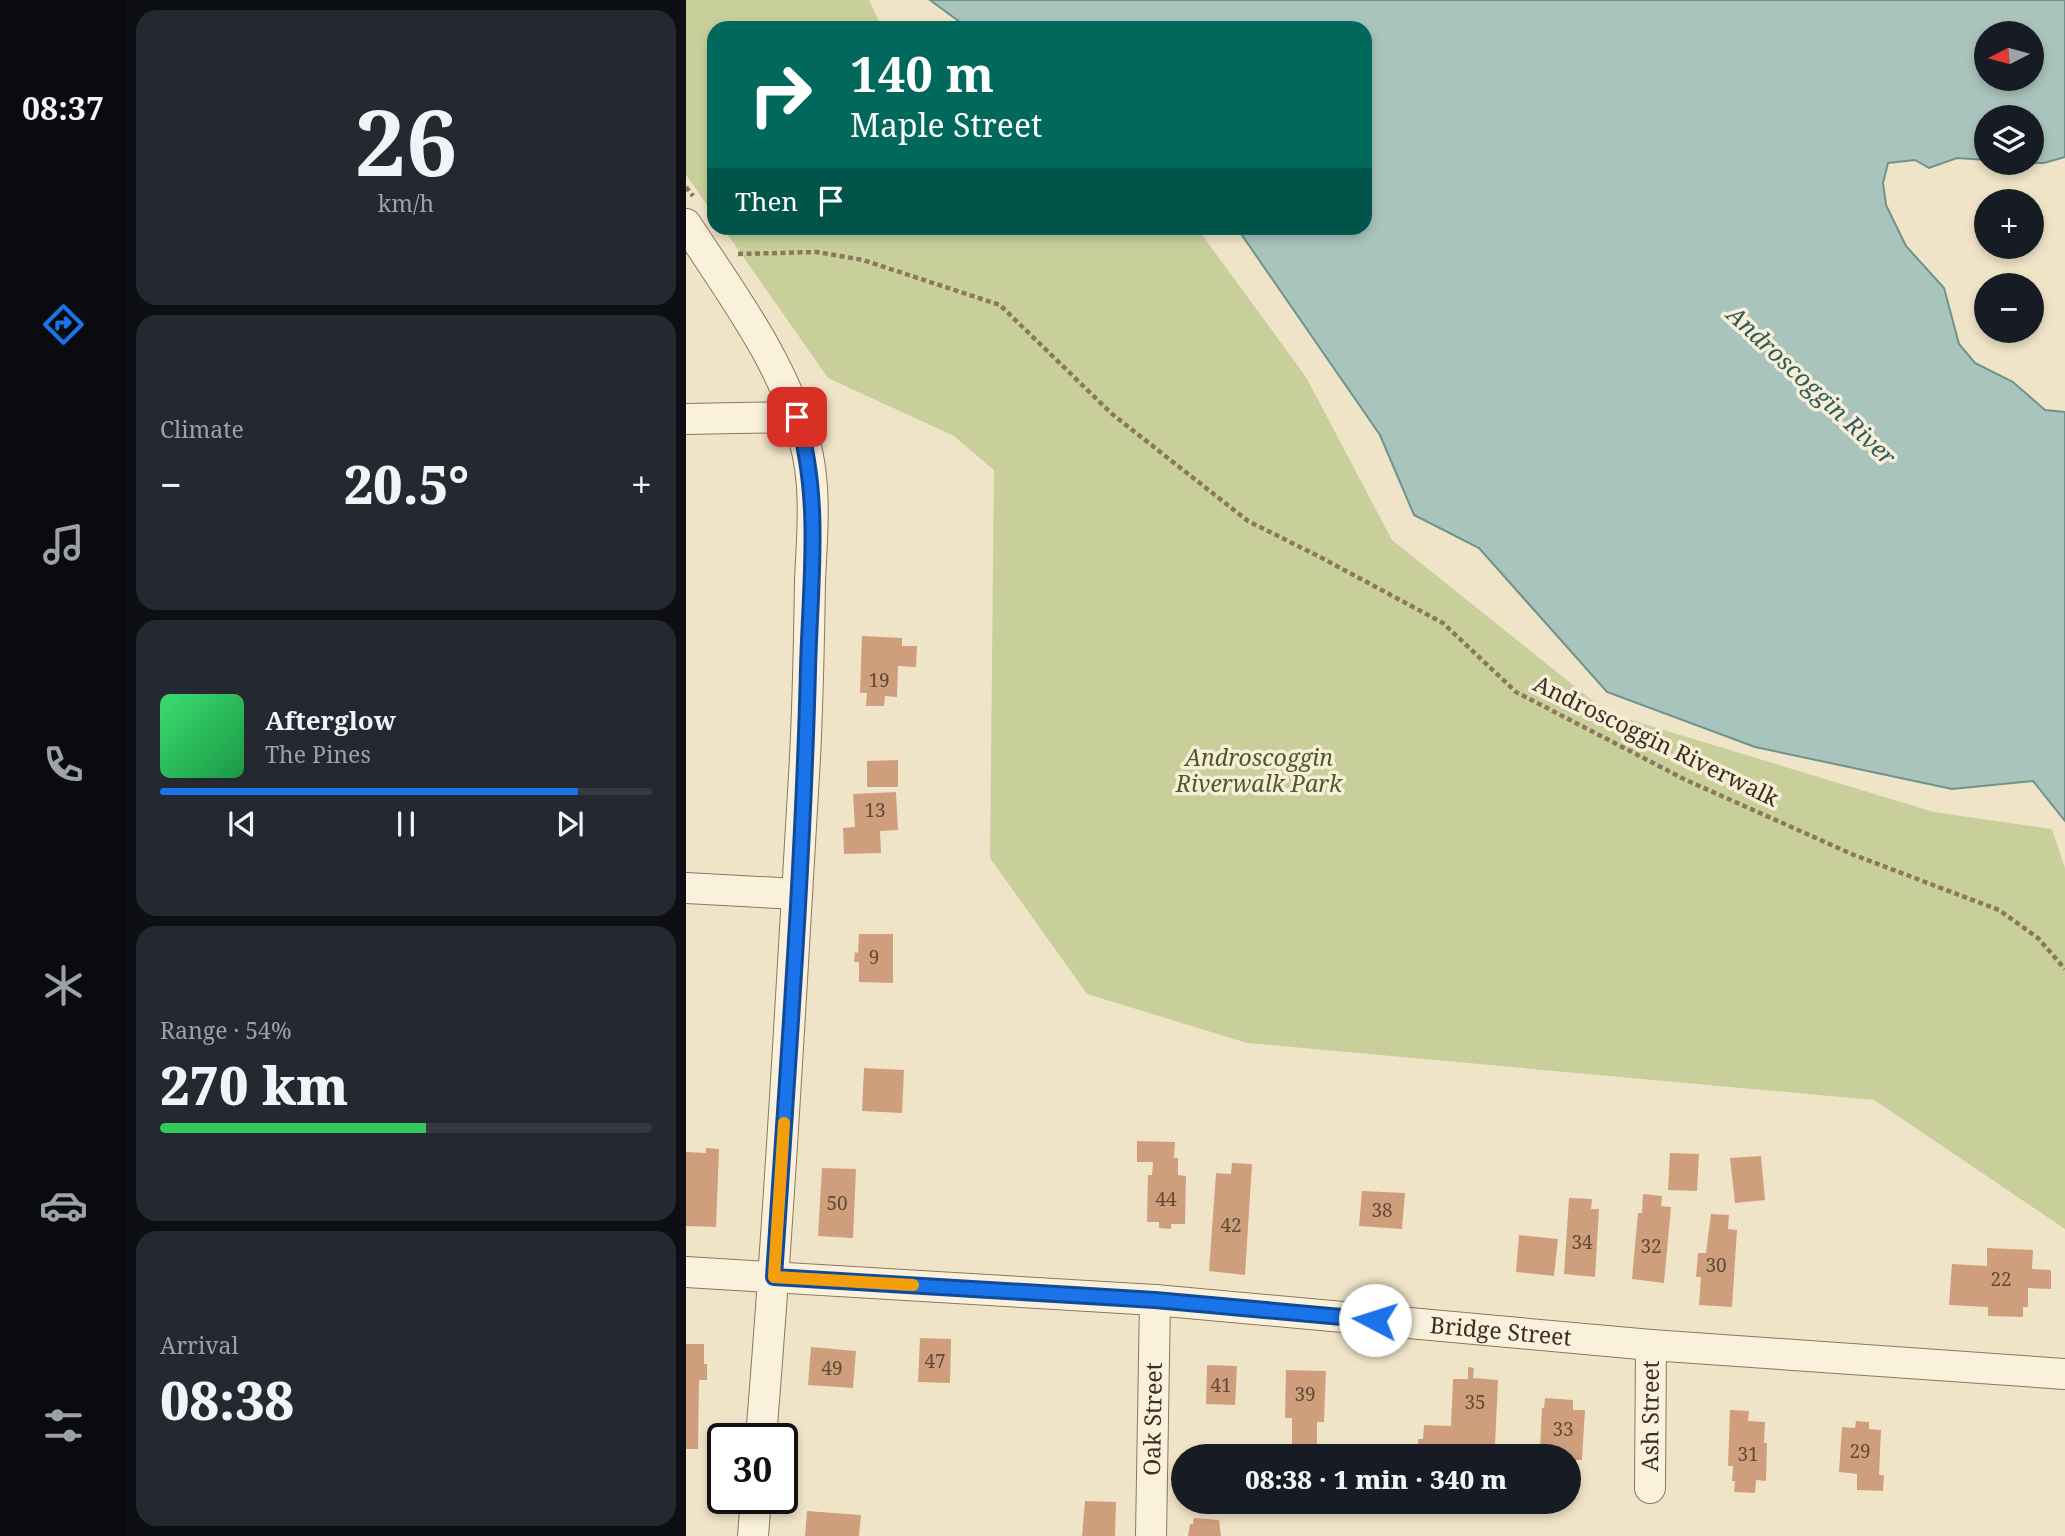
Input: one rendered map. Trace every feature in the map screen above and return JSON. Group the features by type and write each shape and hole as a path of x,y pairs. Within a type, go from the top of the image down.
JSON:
{"street":[{"path":"686,224 776,368 797,417 811,475 807,720 774,1277 762,1423"},
{"path":"686,419 797,417"},
{"path":"686,888 797,894"},
{"name":"Bridge Street","path":"686,1272 1155,1300 1651,1345 2065,1374"},
{"name":"Oak Street","path":"1152,1536 1155,1300"},
{"name":"Ash Street","path":"1650,1488 1651,1345"},
{"path":"753,1536 755,1514"}],"path":[{"name":"Androscoggin Riverwalk","path":"736,254 817,252 863,260 1000,305 1112,414 1248,521 1443,623 1516,692 1686,780 1854,855 1999,910 2038,938 2065,969"}],"green space":[{"path":"686,0 869,0 879,21 707,21 707,205 686,175"},
{"name":"Androscoggin Riverwalk Park","path":"728,235 1202,235 1306,377 1392,540 1608,713 1934,812 2052,829 2065,868 2065,1229 1874,1100 1247,1043 1087,994 990,858 994,470 954,436 828,378"}],"water":[{"name":"Androscoggin River","path":"930,0 2065,0 2065,157 2044,163 2044,105 1974,105 1974,159 1957,158 1929,168 1915,160 1888,163 1883,183 1886,205 1906,246 1944,288 1959,344 1975,363 2013,382 2045,410 2065,412 2065,821 2033,781 1952,789 1755,747 1607,692 1479,548 1414,515 1380,435 1242,235 1372,235 1372,21 958,21"}],"building":[{"path":"862,636 902,638 902,646 917,646 916,667 898,666 897,697 885,696 884,706 866,706 867,693 860,693"},
{"path":"898,760 898,787 867,787 867,761"},
{"path":"896,792 898,830 880,831 881,853 844,854 843,828 855,827 853,794"},
{"path":"859,934 893,934 893,983 859,982 859,962 854,962 855,952 858,953"},
{"path":"864,1068 904,1070 902,1113 862,1111"},
{"path":"1137,1141 1175,1142 1174,1158 1178,1158 1178,1175 1186,1176 1185,1224 1171,1224 1171,1229 1159,1228 1159,1222 1147,1222 1148,1175 1152,1175 1153,1162 1137,1162"},
{"path":"706,1148 719,1149 716,1227 686,1226 686,1152 706,1153"},
{"path":"1670,1153 1699,1154 1697,1191 1668,1190"},
{"path":"1761,1156 1765,1200 1735,1203 1730,1158"},
{"path":"1232,1163 1252,1164 1245,1275 1209,1271 1216,1173 1231,1174"},
{"path":"822,1168 856,1169 853,1238 818,1236"},
{"path":"1362,1191 1405,1193 1402,1229 1359,1226"},
{"path":"1643,1194 1662,1196 1661,1206 1671,1207 1664,1283 1632,1279 1638,1213 1642,1213"},
{"path":"1569,1198 1592,1199 1591,1209 1599,1209 1595,1277 1564,1274"},
{"path":"1711,1214 1729,1215 1728,1229 1737,1230 1732,1307 1699,1305 1701,1277 1696,1277 1698,1253 1706,1253"},
{"path":"1519,1235 1558,1239 1554,1276 1516,1272"},
{"path":"1987,1248 2033,1250 2032,1269 2051,1270 2051,1289 2028,1288 2028,1307 2023,1307 2023,1317 1988,1316 1988,1307 1949,1305 1952,1264 1987,1266"},
{"path":"920,1338 951,1339 950,1383 918,1382"},
{"path":"686,1344 704,1344 704,1364 707,1364 707,1380 699,1380 698,1449 686,1449"},
{"path":"811,1347 856,1351 853,1388 808,1385"},
{"path":"1207,1365 1237,1366 1235,1405 1206,1404"},
{"path":"1468,1367 1474,1368 1473,1378 1498,1380 1495,1444 1418,1444 1418,1439 1423,1439 1424,1425 1451,1426 1453,1379 1468,1379"},
{"path":"1286,1370 1326,1371 1324,1422 1317,1422 1317,1444 1292,1444 1292,1418 1285,1418"},
{"path":"1545,1398 1573,1400 1573,1410 1585,1410 1582,1460 1581,1444 1540,1444"},
{"path":"1730,1410 1749,1411 1748,1421 1765,1422 1766,1481 1756,1480 1755,1493 1734,1492 1733,1466 1728,1466"},
{"path":"1856,1421 1869,1422 1869,1429 1881,1430 1879,1475 1884,1475 1883,1491 1857,1490 1857,1474 1839,1472 1842,1427 1855,1428"},
{"path":"1085,1501 1116,1502 1115,1536 1082,1536"},
{"path":"807,1511 861,1515 859,1536 805,1536"},
{"path":"1194,1518 1219,1520 1221,1536 1188,1536"}],"slow traffic":[{"path":"784,1123 774,1277 913,1285"}],"route":[{"path":"797,417 811,475 808,695 774,1277 1155,1300 1375,1320"}]}
